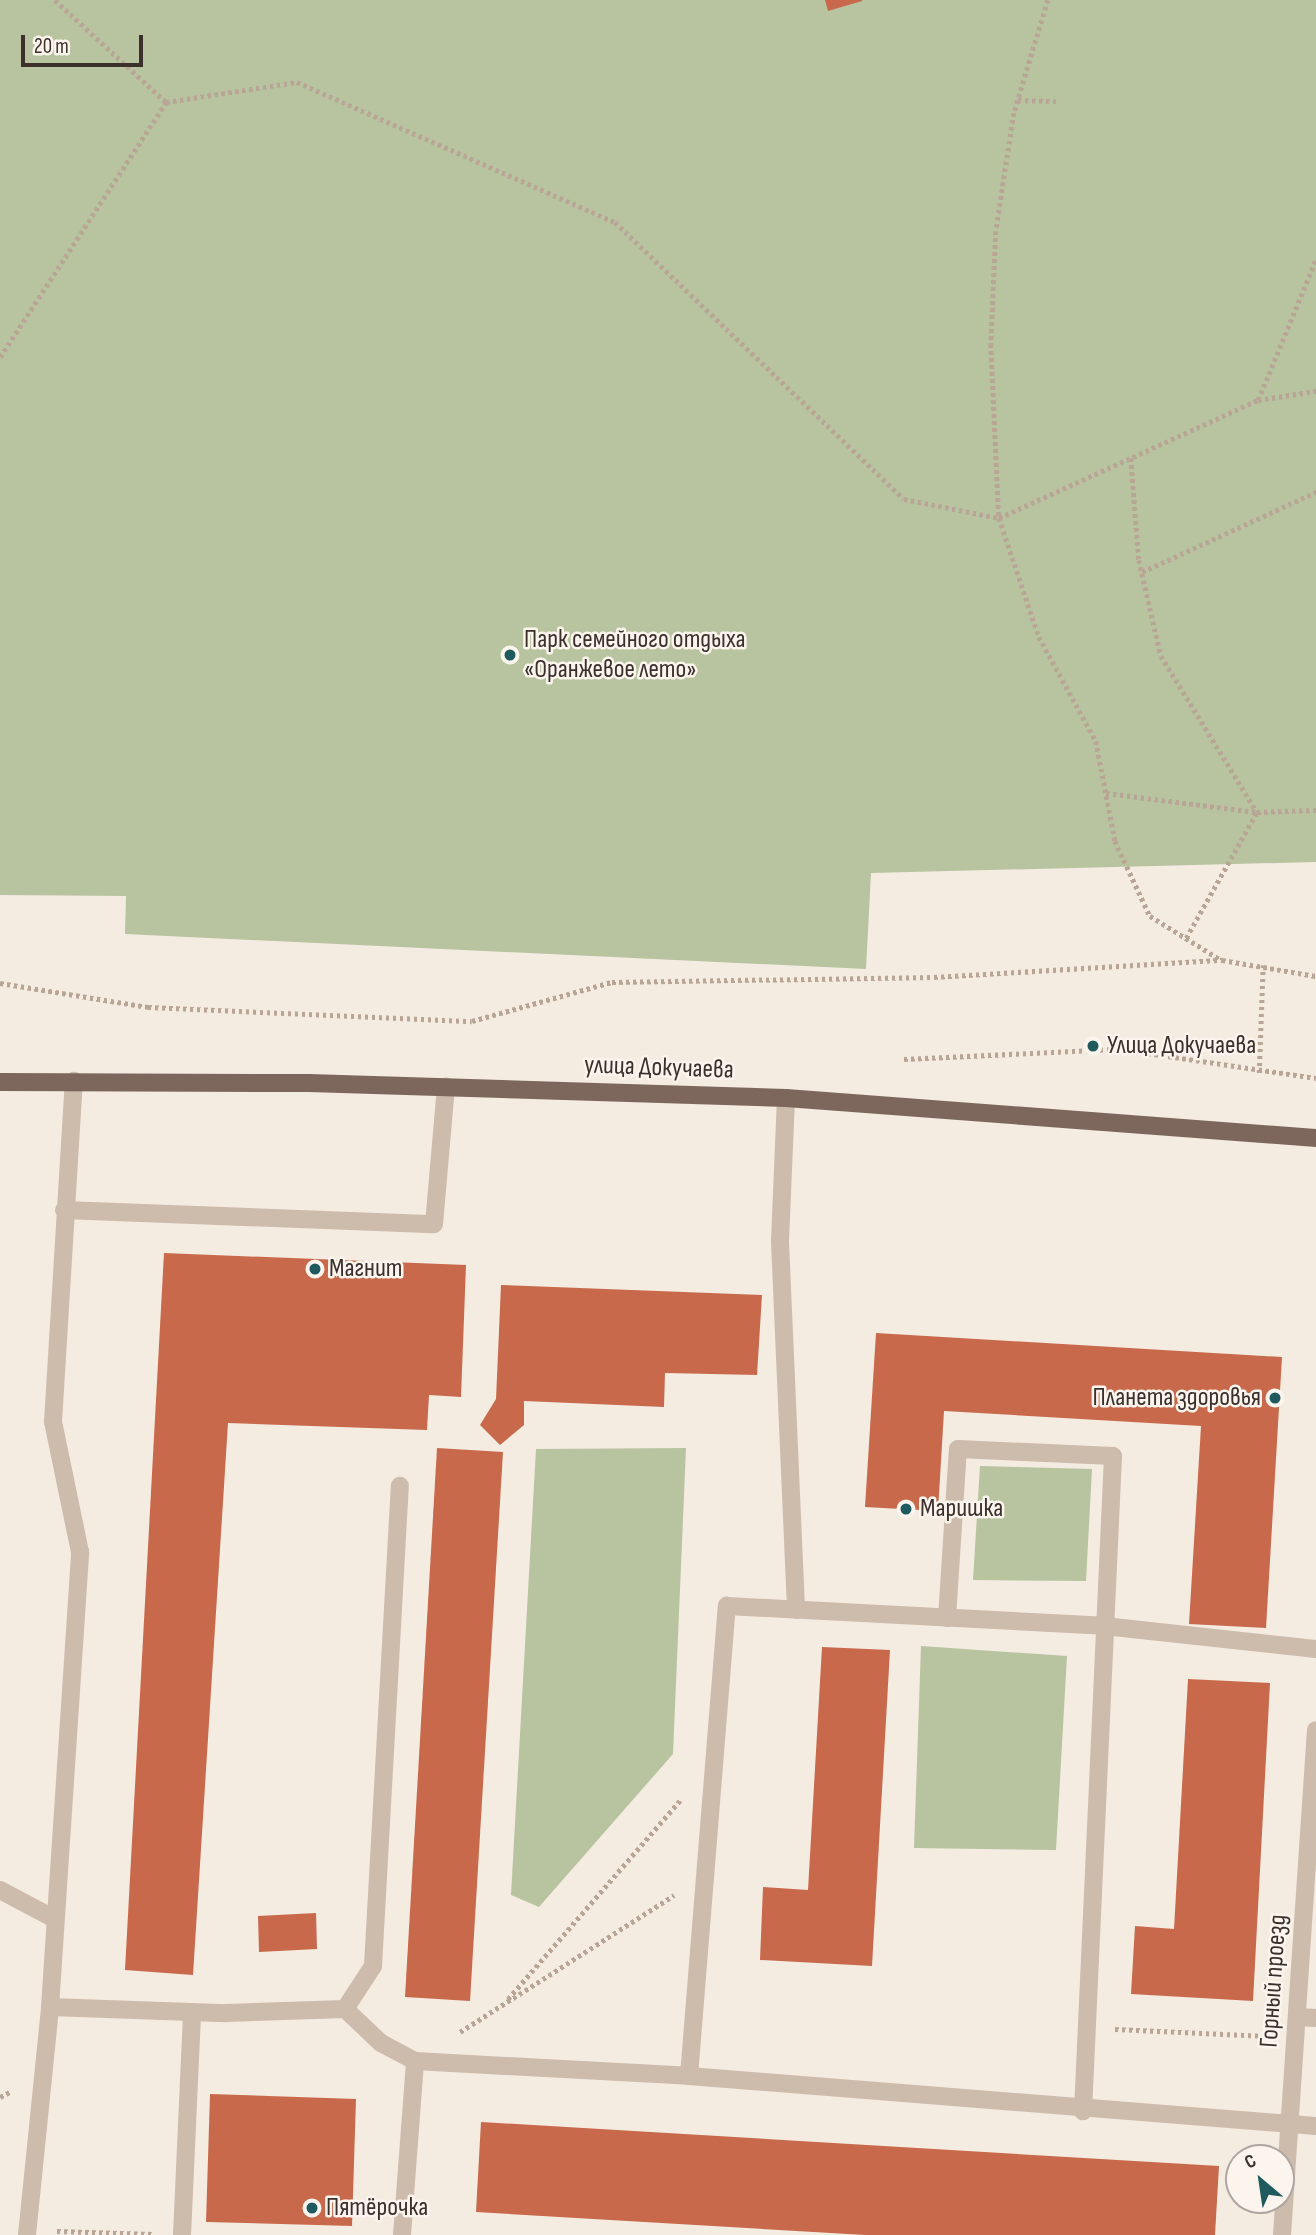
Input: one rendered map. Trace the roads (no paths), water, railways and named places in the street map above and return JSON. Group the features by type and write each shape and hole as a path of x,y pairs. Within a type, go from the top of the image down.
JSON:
{"main road":[{"name":"улица Докучаева","path":"0,1082 446,1087 786,1098 1316,1138"}],"street":[{"path":"27,2233 50,2007 80,1552 52,1422 74,1081"},
{"path":"64,1210 434,1224 446,1087"},
{"path":"786,1098 780,1242 796,1610"},
{"path":"947,1618 958,1448 1112,1456 1083,2110"},
{"path":"345,2009 373,1966 400,1486"},
{"path":"690,2076 727,1606 1104,1626 1316,1649"},
{"name":"Горный проезд","path":"1282,2235 1297,2038 1307,2018 1316,1730"},
{"path":"0,1890 55,1919"},
{"path":"50,2007 192,2012 345,2009 381,2043 415,2061 690,2076 1083,2110 1316,2126"},
{"path":"182,2235 192,2012"},
{"path":"402,2235 415,2061"}],"place":[{"name":"Парк семейного отдыха «Оранжевое лето»","path":"510,655"},
{"name":"Улица Докучаева","path":"1093,1046"},
{"name":"Магнит","path":"315,1269"},
{"name":"Планета здоровья","path":"1275,1398"},
{"name":"Маришка","path":"906,1509"},
{"name":"Пятёрочка","path":"312,2208"}]}
